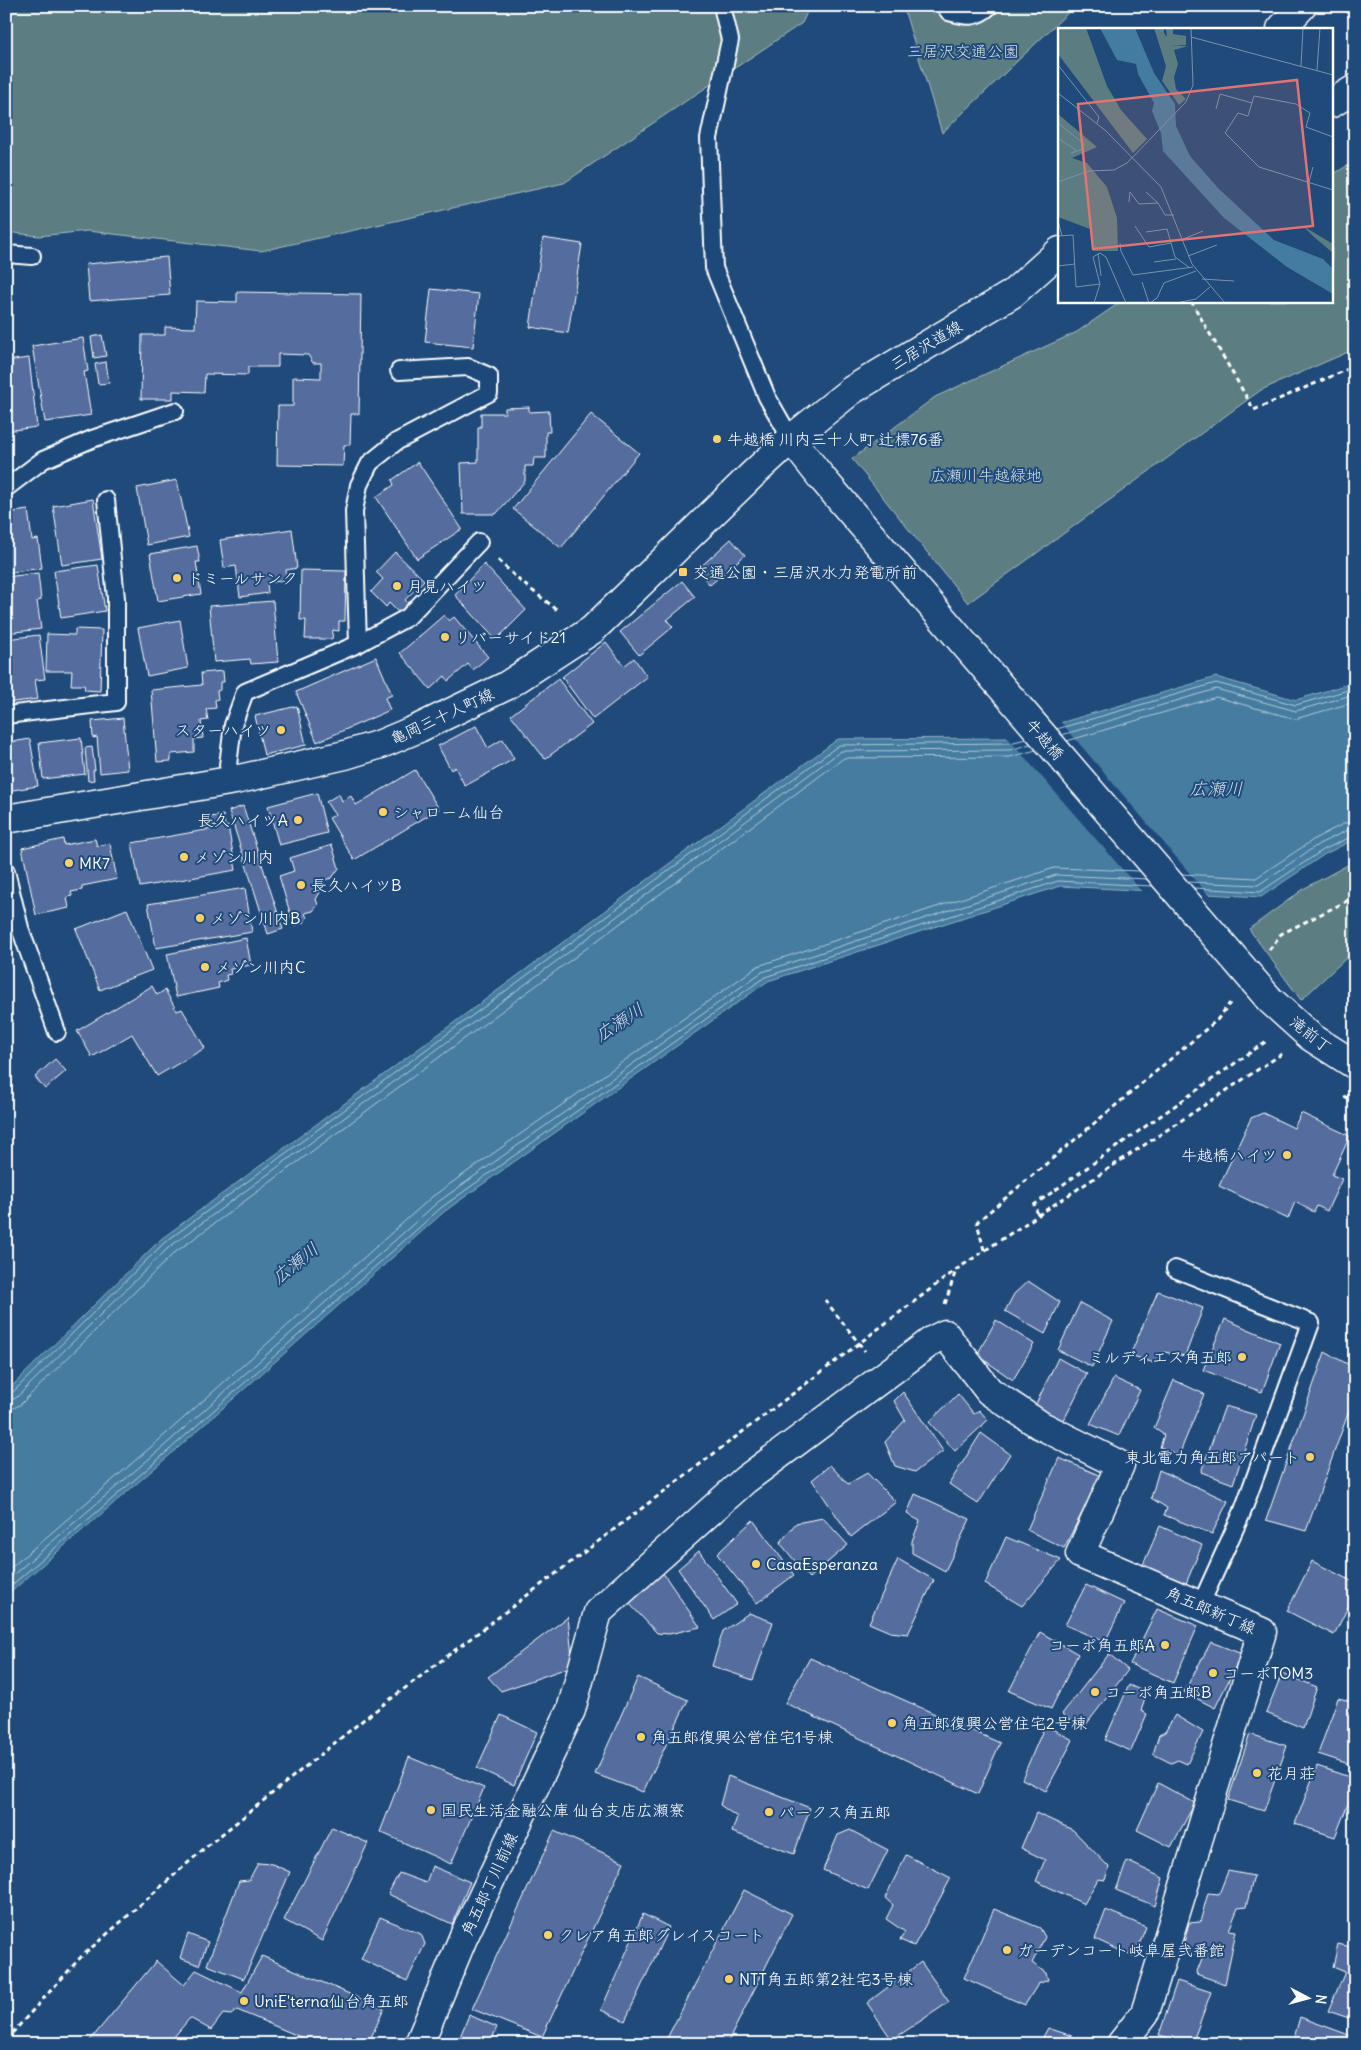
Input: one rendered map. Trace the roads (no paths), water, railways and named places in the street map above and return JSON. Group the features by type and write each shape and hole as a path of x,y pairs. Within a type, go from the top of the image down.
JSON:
{"street":[{"path":"1282,28 1302,6"},
{"path":"1334,102 1355,89"},
{"name":"三居沢道線","path":"792,439 852,390 1012,294 1058,253"},
{"name":"牛越橋","path":"792,439 821,477 1270,1000"},
{"name":"亀岡三十人町線","path":"6,819 235,780 345,756 382,744 506,686 592,630 754,473 792,439"},
{"name":"滝前丁","path":"1270,1000 1311,1037 1355,1065"},
{"name":"角五郎新丁線","path":"598,1612 745,1480 932,1340 945,1334 989,1391 1040,1425 1120,1465 1080,1554 1262,1632 1145,2013 1121,2044"},
{"name":"角五郎丁川前線","path":"419,2044 463,1938 570,1710 598,1612"}],"lane":[{"path":"722,6 730,40 710,138 714,268 767,397 792,439"},
{"path":"945,6 949,12 966,17 982,13 990,6"},
{"path":"6,254 32,256"},
{"path":"358,644 359,617 354,511 359,485 370,463 396,442 489,393 489,376 468,367 399,371"},
{"path":"6,488 43,460 92,439 175,411"},
{"path":"6,715 116,702 116,598 106,500"},
{"path":"235,780 228,765 233,725 245,692 358,644 408,617 479,542"},
{"path":"6,871 20,928 57,1032"},
{"path":"1175,1269 1310,1323 1242,1513 1200,1606"}],"water":[{"name":"広瀬川","path":"1216,677 1296,700 1355,682 1355,839 1325,854 1261,897 1060,886 768,981 445,1211 171,1454 6,1596 6,1392 161,1239 838,739 1009,738"}],"place":[{"name":"牛越橋 川内三十人町 辻標76番","path":"717,439"},
{"name":"交通公園・三居沢水力発電所前","path":"683,572"},
{"name":"ドミールサンク","path":"177,578"},
{"name":"月見ハイツ","path":"397,586"},
{"name":"リバーサイド21","path":"445,637"},
{"name":"スターハイツ","path":"281,730"},
{"name":"シャローム仙台","path":"383,812"},
{"name":"長久ハイツA","path":"298,820"},
{"name":"メゾン川内","path":"184,857"},
{"name":"MK7","path":"69,863"},
{"name":"長久ハイツB","path":"301,885"},
{"name":"メゾン川内B","path":"200,918"},
{"name":"メゾン川内C","path":"205,967"},
{"name":"牛越橋ハイツ","path":"1287,1155"},
{"name":"ミルディエス角五郎","path":"1242,1357"},
{"name":"東北電力角五郎アパート","path":"1310,1457"},
{"name":"CasaEsperanza","path":"756,1564"},
{"name":"コーポ角五郎A","path":"1165,1645"},
{"name":"コーポTOM3","path":"1213,1673"},
{"name":"コーポ角五郎B","path":"1095,1692"},
{"name":"角五郎復興公営住宅2号棟","path":"892,1723"},
{"name":"角五郎復興公営住宅1号棟","path":"641,1737"},
{"name":"花月荘","path":"1257,1773"},
{"name":"国民生活金融公庫 仙台支店広瀬寮","path":"431,1810"},
{"name":"パークス角五郎","path":"769,1812"},
{"name":"クレア角五郎グレイスコート","path":"548,1935"},
{"name":"ガーデンコート岐阜屋弐番館","path":"1007,1950"},
{"name":"NTT角五郎第2社宅3号棟","path":"729,1979"},
{"name":"UniE'terna仙台角五郎","path":"244,2001"}],"park label":[{"name":"三居沢交通公園","path":"963,51"},
{"name":"広瀬川牛越緑地","path":"986,475"}]}
